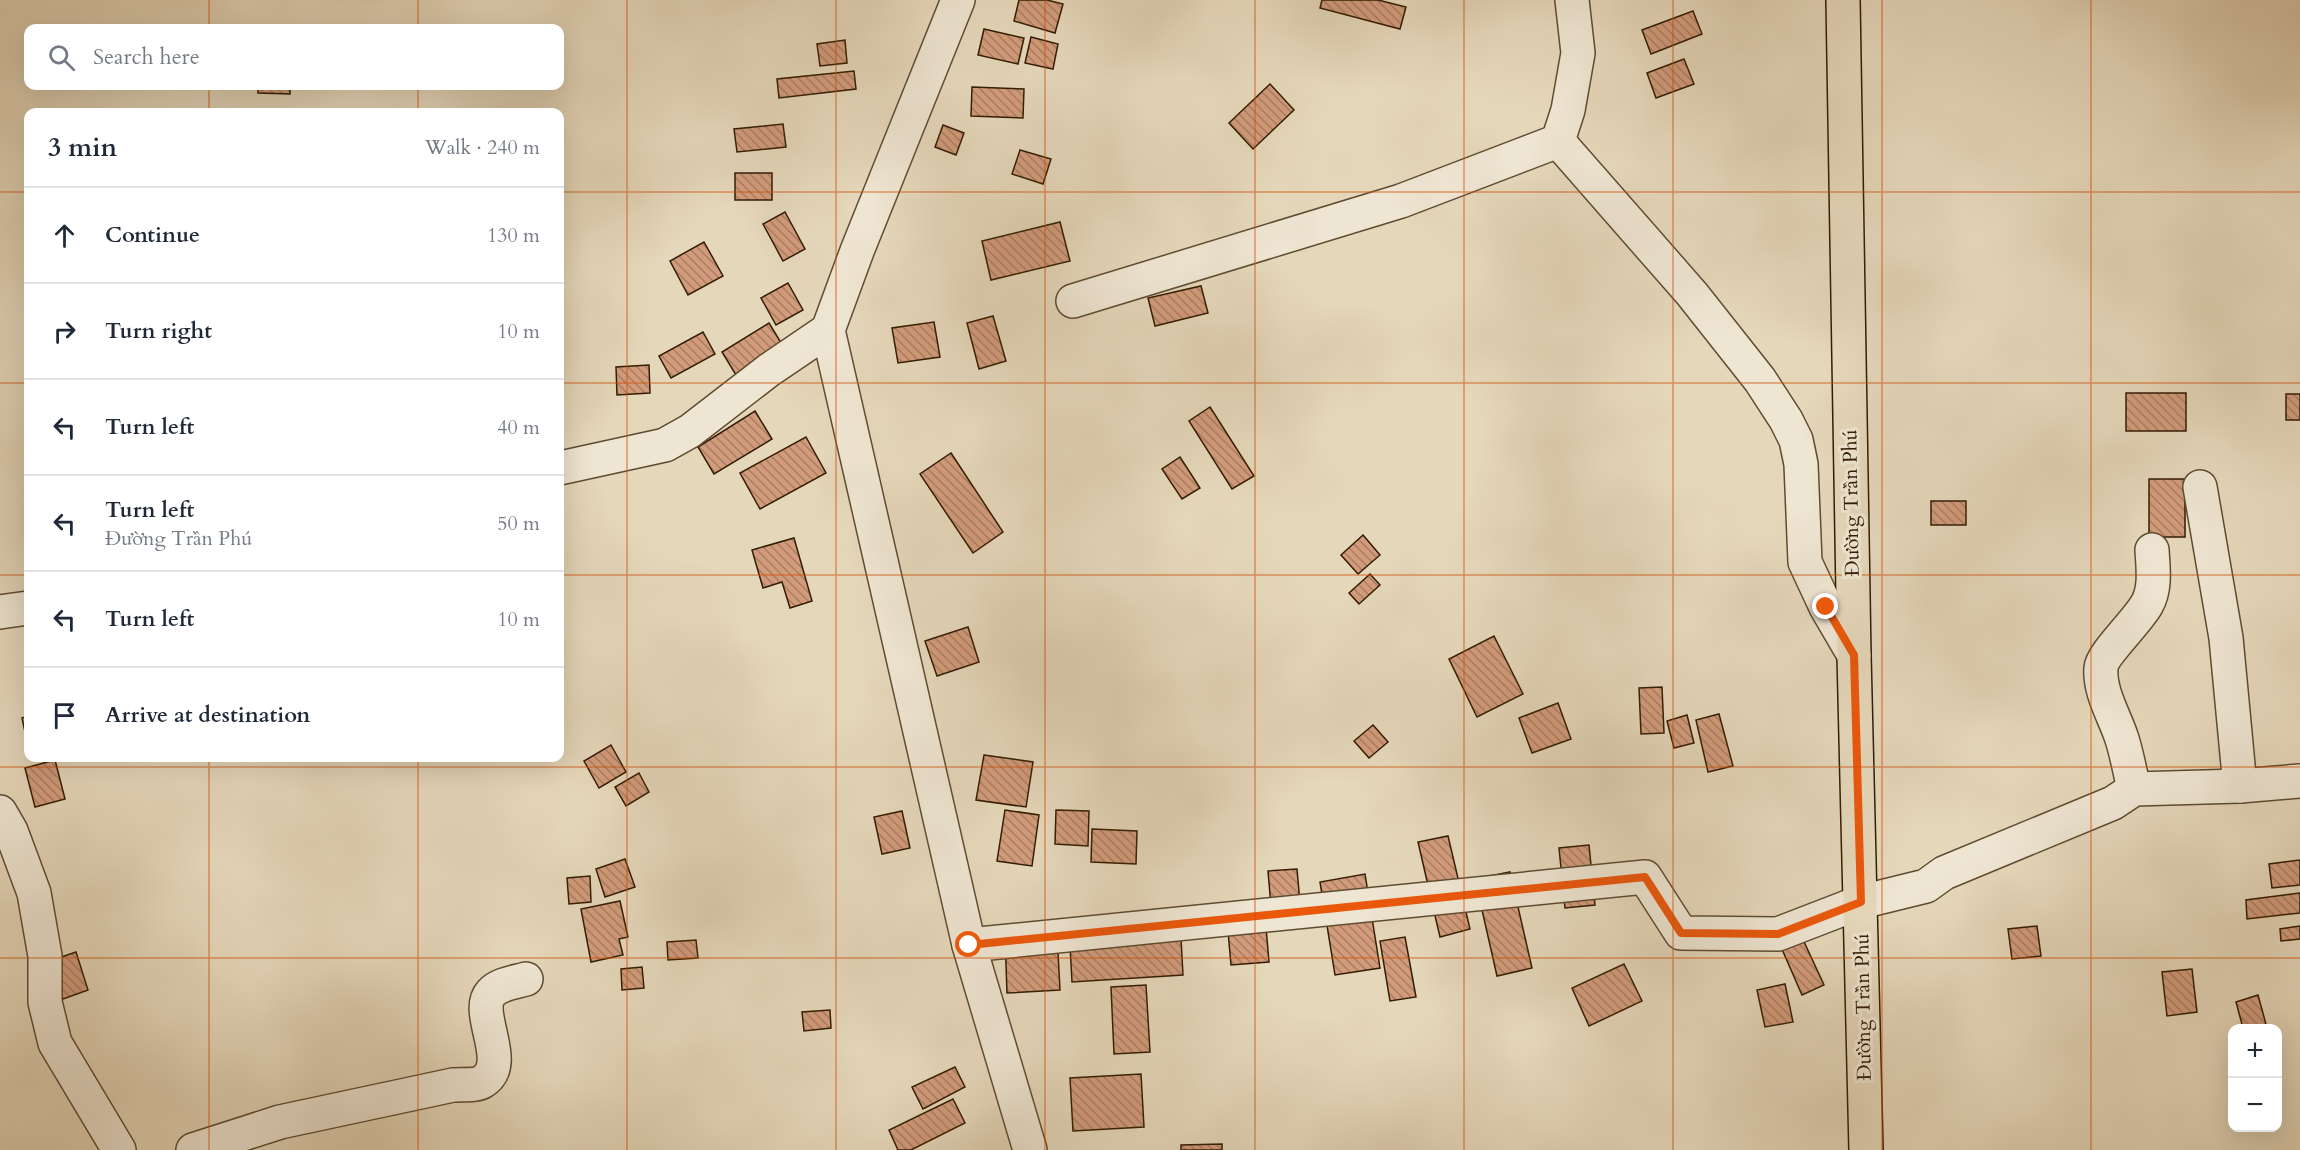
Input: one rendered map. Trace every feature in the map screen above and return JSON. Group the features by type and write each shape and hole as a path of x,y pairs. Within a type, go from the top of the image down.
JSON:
{"main road":[{"name":"Đường Trần Phú","path":"1843,0 1854,655 1866,1150"}],"street":[{"path":"958,0 857,251 828,330 969,945 1030,1150"},
{"path":"1558,141 1568,110 1578,53 1572,0"},
{"path":"1073,301 1401,201 1558,141"},
{"path":"1558,141 1692,294 1760,380 1786,420 1796,440 1801,464 1805,562 1826,607 1854,655"},
{"path":"564,467 665,445 690,431 769,370 828,330"},
{"path":"2200,487 2226,638 2240,786"},
{"path":"2134,789 2122,739 2102,679 2101,666 2147,604 2152,592 2152,550"},
{"path":"0,612 24,609"},
{"path":"969,945 1645,877 1681,933 1778,934 1861,902 1926,886 1944,873 2113,803 2134,789 2240,786 2300,781"},
{"path":"0,812 11,831 34,893 45,956 45,1002 49,1027 55,1043 119,1150"},
{"path":"193,1150 280,1122 453,1085 480,1083 489,1076 495,1061 486,1005 490,994 498,987 526,979"}],"building":[{"path":"1019,0 1047,0 1063,4 1055,33 1014,21"},
{"path":"1322,0 1378,0 1406,7 1400,29 1320,8"},
{"path":"1693,11 1702,34 1651,54 1642,30"},
{"path":"984,29 1024,38 1018,64 978,55"},
{"path":"1031,37 1058,44 1053,69 1025,63"},
{"path":"845,40 847,63 820,66 817,44"},
{"path":"1684,59 1694,84 1656,98 1647,73"},
{"path":"854,71 856,89 779,98 777,79"},
{"path":"1270,84 1294,110 1253,149 1229,123"},
{"path":"972,87 1024,89 1023,118 971,116"},
{"path":"258,90 290,90 290,94 258,93"},
{"path":"783,124 786,147 737,152 734,129"},
{"path":"943,125 964,133 956,155 935,147"},
{"path":"1020,150 1051,159 1043,184 1012,174"},
{"path":"735,173 772,173 772,200 735,200"},
{"path":"785,212 805,249 783,261 763,224"},
{"path":"1060,222 1070,261 991,280 982,241"},
{"path":"704,242 723,276 688,295 670,261"},
{"path":"788,283 803,310 776,325 761,298"},
{"path":"1201,286 1208,313 1155,326 1148,298"},
{"path":"993,316 1006,361 979,369 967,323"},
{"path":"934,322 940,357 898,363 892,328"},
{"path":"769,323 783,346 736,375 722,352"},
{"path":"703,332 715,354 671,378 659,356"},
{"path":"649,365 650,393 617,395 616,367"},
{"path":"2126,393 2186,393 2186,431 2126,431"},
{"path":"2286,394 2300,394 2300,420 2286,420"},
{"path":"1210,407 1254,476 1232,489 1189,421"},
{"path":"755,411 772,439 714,474 698,447"},
{"path":"806,437 826,473 760,509 740,473"},
{"path":"951,453 1003,532 973,553 920,474"},
{"path":"1180,457 1200,488 1182,499 1162,469"},
{"path":"2149,479 2185,479 2185,537 2149,537"},
{"path":"1931,501 1966,501 1966,525 1931,525"},
{"path":"1363,535 1380,555 1358,574 1341,555"},
{"path":"794,538 812,601 790,608 782,582 763,588 752,550"},
{"path":"1370,574 1380,585 1359,604 1349,593"},
{"path":"968,627 979,662 937,676 925,641"},
{"path":"1494,636 1523,694 1477,717 1449,659"},
{"path":"1662,687 1664,733 1641,734 1639,688"},
{"path":"1558,703 1571,739 1532,753 1519,718"},
{"path":"1719,714 1733,766 1708,772 1696,720"},
{"path":"1687,715 1694,743 1674,748 1667,721"},
{"path":"1373,725 1388,742 1369,758 1354,741"},
{"path":"611,745 626,772 599,788 584,761"},
{"path":"984,755 1033,762 1026,807 976,800"},
{"path":"56,762 65,799 35,807 25,768"},
{"path":"639,773 649,792 626,806 615,787"},
{"path":"1005,810 1039,815 1032,866 997,861"},
{"path":"1056,810 1089,811 1088,846 1055,844"},
{"path":"902,811 910,848 882,854 874,817"},
{"path":"1092,829 1137,831 1136,864 1091,862"},
{"path":"1448,836 1470,929 1440,937 1418,842"},
{"path":"1589,845 1595,905 1565,908 1559,848"},
{"path":"625,859 635,887 605,897 596,869"},
{"path":"2300,860 2300,885 2272,888 2269,864"},
{"path":"1297,869 1302,926 1273,929 1268,871"},
{"path":"1510,872 1532,968 1497,976 1475,879"},
{"path":"1365,874 1380,968 1335,975 1320,882"},
{"path":"590,876 591,902 569,904 567,878"},
{"path":"2300,893 2300,913 2247,919 2246,900"},
{"path":"620,901 628,937 619,939 623,955 591,962 581,909"},
{"path":"1265,916 1269,962 1231,965 1227,920"},
{"path":"1180,920 1183,975 1072,982 1069,927"},
{"path":"2037,926 2041,956 2012,959 2008,929"},
{"path":"2300,926 2300,939 2281,941 2280,929"},
{"path":"1799,931 1824,985 1802,995 1778,940"},
{"path":"1057,933 1060,990 1007,993 1005,936"},
{"path":"1405,937 1416,997 1390,1001 1380,941"},
{"path":"696,940 698,958 668,960 667,942"},
{"path":"76,952 88,990 63,999 50,961"},
{"path":"1624,964 1642,1001 1589,1026 1572,988"},
{"path":"642,967 644,988 622,990 621,969"},
{"path":"2192,969 2197,1012 2167,1016 2162,972"},
{"path":"1785,984 1793,1022 1765,1027 1757,990"},
{"path":"1146,985 1150,1052 1114,1054 1111,987"},
{"path":"2258,995 2266,1024 2242,1024 2236,1002"},
{"path":"830,1010 831,1028 804,1031 802,1012"},
{"path":"955,1067 965,1087 923,1109 912,1087"},
{"path":"1141,1074 1144,1127 1073,1131 1070,1078"},
{"path":"953,1099 965,1123 911,1150 898,1150 889,1130"},
{"path":"1222,1144 1222,1150 1181,1150 1181,1145"}],"route":[{"path":"969,945 1645,877 1681,933 1778,934 1861,902 1854,655 1826,607"}]}
